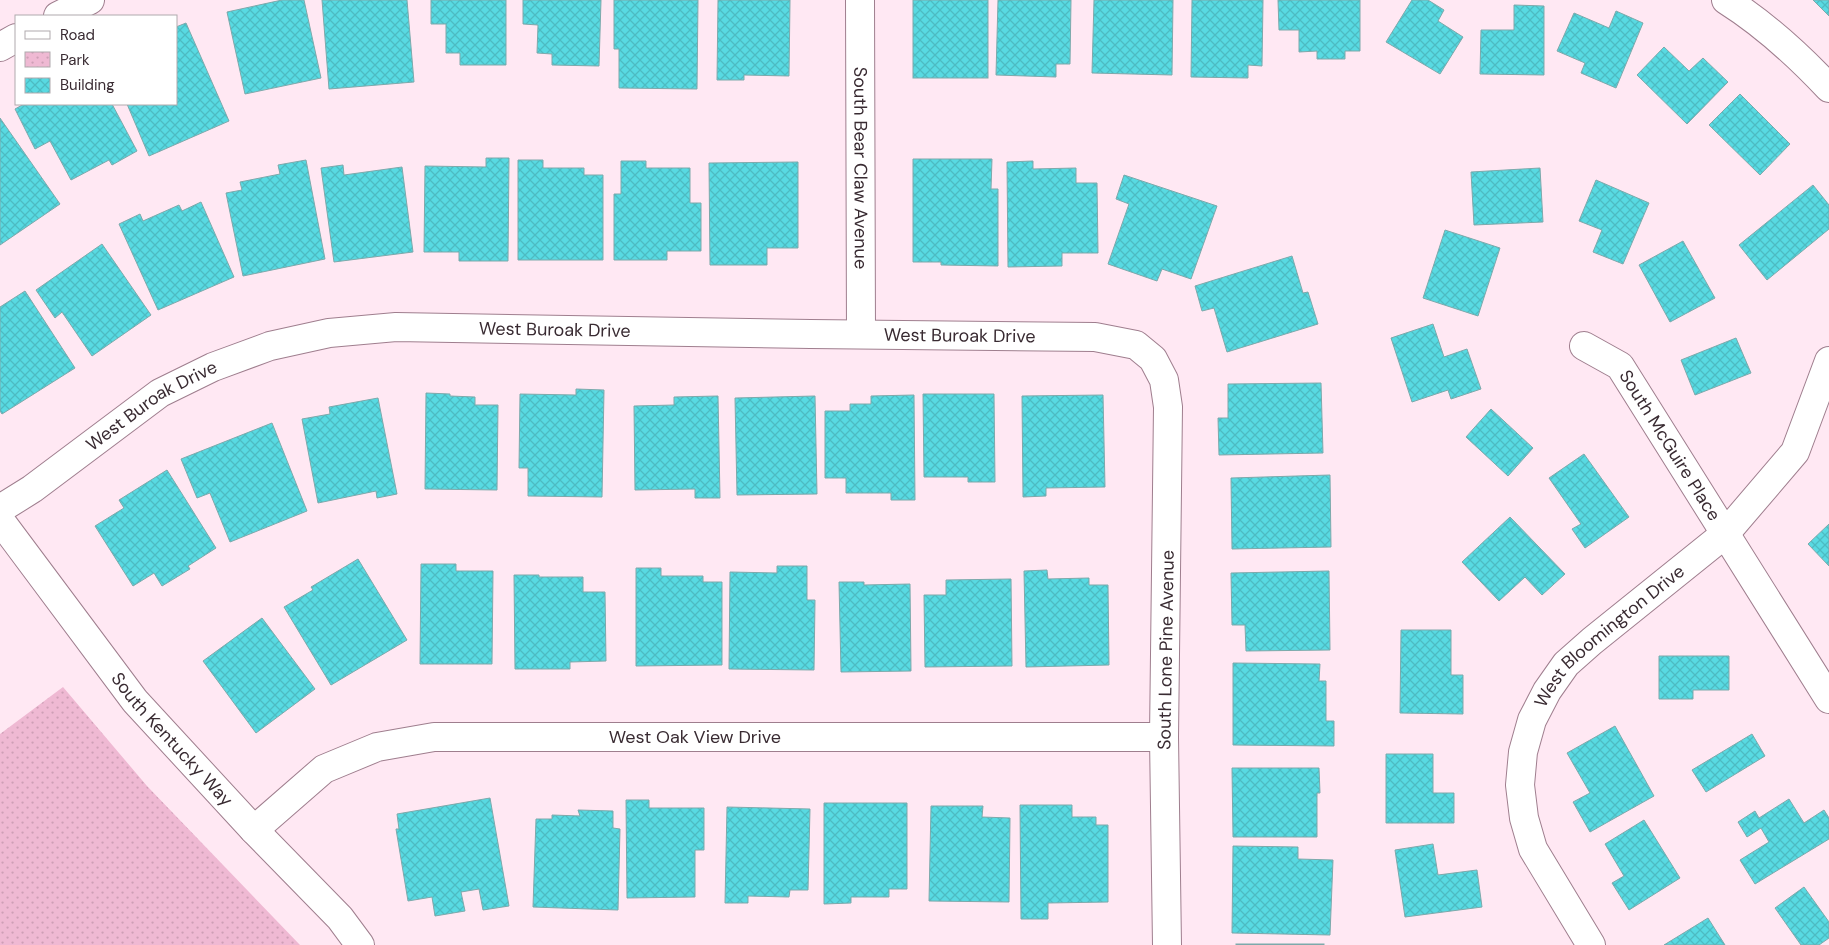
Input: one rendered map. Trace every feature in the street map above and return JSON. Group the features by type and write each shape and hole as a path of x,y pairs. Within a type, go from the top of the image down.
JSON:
{"street":[{"path":"60,15 90,0"},
{"name":"South Bear Claw Avenue","path":"860,0 861,334"},
{"path":"1726,0 1746,13 1804,62 1829,88"},
{"name":"West Buroak Drive","path":"0,509 32,489 160,393 213,366 270,346 329,333 396,327 1095,337 1136,345 1153,359"},
{"name":"South McGuire Place","path":"1584,346 1620,366 1829,699"},
{"name":"South Lone Pine Avenue","path":"1153,359 1164,380 1168,407 1164,737 1167,945"},
{"name":"West Bloomington Drive","path":"1592,945 1533,849 1524,818 1520,785 1522,760 1532,720 1547,690 1566,664 1725,534 1795,452 1829,362"},
{"name":"South Kentucky Way","path":"0,520 135,701 254,830 340,918 360,945"},
{"name":"West Oak View Drive","path":"254,830 324,769 377,747 434,737 1164,737"}],"green space":[{"path":"63,687 147,786 300,945 0,945 0,734"}],"building":[{"path":"282,0 304,0 321,78 245,94 227,12"},
{"path":"322,0 407,0 414,82 329,89"},
{"path":"431,0 506,0 506,65 460,65 460,53 446,53 446,24 431,24"},
{"path":"523,0 601,0 599,66 552,65 552,54 537,53 538,25 523,24"},
{"path":"614,0 698,0 697,89 619,88 619,49 614,49"},
{"path":"718,0 790,0 789,76 744,75 744,80 717,80"},
{"path":"913,0 988,0 988,78 913,78"},
{"path":"998,0 1071,0 1070,64 1056,64 1056,77 996,75"},
{"path":"1094,0 1173,0 1172,75 1092,73"},
{"path":"1192,0 1263,0 1262,66 1248,65 1248,78 1191,77"},
{"path":"1278,0 1360,0 1360,51 1345,51 1345,59 1317,59 1317,51 1299,52 1299,30 1279,30"},
{"path":"1412,0 1428,0 1444,10 1438,21 1463,37 1440,74 1386,42"},
{"path":"1813,0 1829,0 1829,16"},
{"path":"1514,5 1544,6 1544,75 1480,74 1481,30 1514,30"},
{"path":"1616,11 1643,23 1616,88 1581,73 1585,63 1557,51 1574,13 1609,28"},
{"path":"186,23 229,121 149,156 127,105 178,105 178,26"},
{"path":"1664,47 1689,71 1703,58 1728,82 1687,124 1637,75"},
{"path":"1740,94 1790,144 1760,175 1709,125"},
{"path":"22,105 113,105 137,151 112,165 109,160 71,180 50,141 35,149 15,109"},
{"path":"0,118 60,204 0,245"},
{"path":"486,158 509,158 508,261 459,261 459,252 424,252 425,166 486,167"},
{"path":"913,159 992,159 991,189 998,189 998,266 941,265 941,262 913,262"},
{"path":"306,160 325,259 243,276 226,193 242,190 240,182 280,174 278,165"},
{"path":"518,160 543,160 543,168 584,168 584,175 603,175 603,260 518,260"},
{"path":"621,161 646,161 646,168 690,168 690,203 701,203 701,251 667,251 667,260 614,260 614,194 621,194"},
{"path":"1033,161 1033,169 1076,168 1076,183 1097,183 1098,253 1062,253 1062,266 1008,267 1007,162"},
{"path":"798,162 798,248 767,248 767,265 710,265 709,163"},
{"path":"343,165 344,175 402,167 413,252 334,262 321,168"},
{"path":"1540,168 1543,222 1474,225 1471,172"},
{"path":"1124,175 1217,206 1191,279 1162,269 1157,281 1108,264 1129,204 1116,199"},
{"path":"1596,180 1649,203 1623,264 1593,252 1602,230 1579,221"},
{"path":"1813,185 1829,205 1829,229 1767,280 1739,245"},
{"path":"201,202 234,277 158,310 119,224 140,214 143,221 179,205 182,211"},
{"path":"1445,230 1500,248 1478,316 1423,298"},
{"path":"1683,241 1715,298 1670,322 1639,265"},
{"path":"102,244 151,315 92,356 62,312 55,318 36,290"},
{"path":"1292,256 1303,293 1308,292 1318,324 1227,352 1214,308 1202,311 1195,286"},
{"path":"25,291 75,368 2,414 0,411 0,307"},
{"path":"1433,324 1444,357 1467,349 1481,389 1451,399 1448,390 1412,402 1391,338"},
{"path":"1736,338 1751,373 1695,395 1681,360"},
{"path":"1321,383 1323,453 1219,455 1218,418 1228,418 1228,384"},
{"path":"576,389 604,390 602,497 528,496 528,468 519,468 520,394 576,395"},
{"path":"426,393 475,397 475,405 498,405 497,490 425,489"},
{"path":"923,394 994,394 995,482 968,482 968,477 924,477"},
{"path":"914,395 915,500 891,500 891,493 846,493 846,478 825,478 825,411 850,411 850,404 871,404 871,396"},
{"path":"1103,395 1105,487 1046,488 1046,496 1023,497 1022,396"},
{"path":"718,396 720,498 695,498 695,489 635,490 634,406 674,405 674,397"},
{"path":"815,396 817,494 737,495 735,398"},
{"path":"378,398 397,494 377,498 376,491 318,503 302,419 330,414 329,407"},
{"path":"1491,409 1533,448 1508,476 1466,437"},
{"path":"272,423 307,511 230,542 210,493 197,498 181,459"},
{"path":"1584,454 1629,517 1585,548 1572,529 1581,524 1549,478"},
{"path":"167,470 216,548 188,566 190,569 162,586 154,573 133,586 95,526 124,508 119,500"},
{"path":"1330,475 1331,547 1232,549 1231,478"},
{"path":"1510,517 1565,574 1542,595 1525,577 1499,601 1462,562"},
{"path":"1829,524 1829,566 1808,544"},
{"path":"358,559 407,640 331,685 284,607 313,590 311,587"},
{"path":"421,564 456,564 456,571 493,571 492,664 420,664"},
{"path":"777,566 807,566 807,600 815,600 814,670 729,669 730,572 777,573"},
{"path":"636,568 661,568 661,576 703,576 703,582 722,582 722,665 636,666"},
{"path":"1047,570 1048,579 1089,578 1089,585 1108,585 1109,665 1026,667 1024,571"},
{"path":"1329,571 1330,650 1246,651 1245,625 1232,625 1231,573"},
{"path":"514,575 583,577 583,592 605,592 606,661 570,662 570,669 515,669"},
{"path":"1011,579 1012,666 925,667 924,595 946,595 946,580"},
{"path":"839,582 864,582 864,585 910,584 911,671 841,672"},
{"path":"262,618 315,689 256,733 203,661"},
{"path":"1401,630 1451,630 1451,675 1463,675 1463,714 1400,713"},
{"path":"1659,656 1729,656 1729,690 1693,690 1693,699 1659,699"},
{"path":"1233,663 1320,664 1319,681 1326,681 1326,721 1334,721 1334,746 1233,745"},
{"path":"1615,726 1654,796 1590,832 1573,802 1590,793 1567,753"},
{"path":"1752,734 1765,756 1706,792 1692,770"},
{"path":"1386,754 1433,754 1433,793 1454,793 1454,823 1386,823"},
{"path":"1232,768 1319,768 1320,793 1317,793 1317,837 1233,837"},
{"path":"490,798 509,906 483,910 479,889 461,892 465,911 435,916 432,897 408,901 396,829 399,829 397,814"},
{"path":"1789,799 1804,823 1824,810 1829,818 1829,839 1755,884 1740,860 1769,842 1761,828 1747,837 1738,822 1755,811 1759,818"},
{"path":"626,800 649,800 649,808 704,808 704,850 695,850 695,897 627,898"},
{"path":"824,803 907,803 907,889 889,889 889,897 851,897 851,903 824,904"},
{"path":"1020,805 1072,805 1072,817 1096,817 1096,825 1108,825 1108,902 1048,903 1048,919 1021,919"},
{"path":"931,806 983,806 982,817 1010,818 1009,902 929,901"},
{"path":"727,807 810,809 808,890 790,890 789,897 748,896 748,903 725,903"},
{"path":"578,810 613,811 613,828 620,829 618,910 533,907 536,819 552,819 552,815 580,816"},
{"path":"1644,820 1680,878 1629,910 1612,883 1624,876 1605,844"},
{"path":"1433,844 1438,875 1477,870 1482,907 1405,917 1395,850"},
{"path":"1233,846 1298,847 1298,859 1333,860 1330,935 1232,933"},
{"path":"1804,887 1829,922 1829,938 1819,945 1801,945 1775,908"},
{"path":"1708,918 1725,945 1664,945"},
{"path":"1324,944 1324,945 1236,945"}]}
